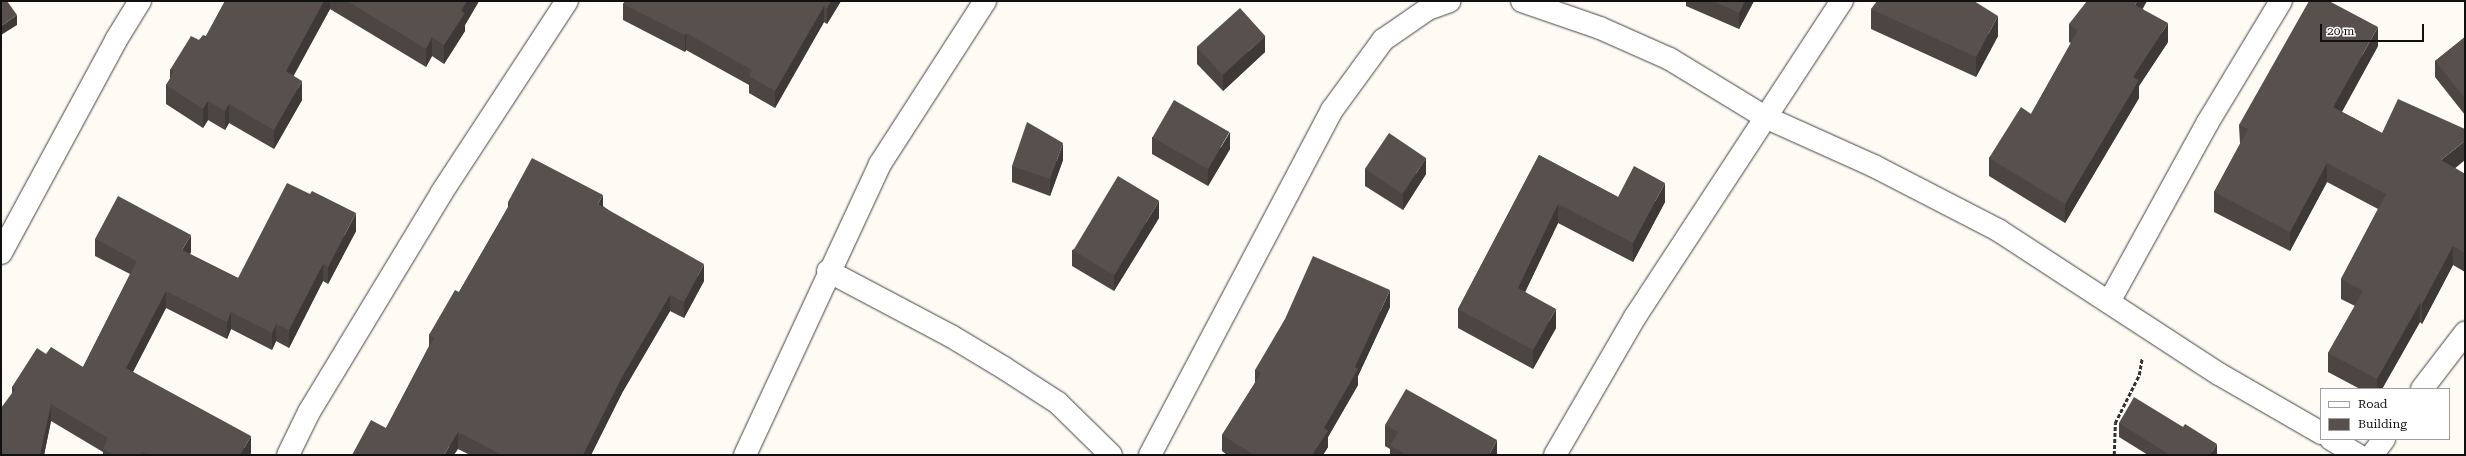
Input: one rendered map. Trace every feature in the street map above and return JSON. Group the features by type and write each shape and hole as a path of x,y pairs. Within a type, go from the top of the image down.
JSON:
{"street":[{"path":"1,253 116,40 140,1"},
{"path":"745,455 828,271 880,164 985,1"},
{"path":"1150,455 1332,110 1383,40 1428,8 1450,1"},
{"path":"1522,1 1600,28 1670,59 1765,117 1874,166 1998,230 2219,374 2320,432"},
{"path":"1555,455 1635,316 1765,117 1818,42 1842,1"},
{"path":"2109,302 2208,122 2281,1"},
{"path":"288,455 309,412 442,192 563,4"},
{"path":"828,271 951,336 1058,403 1111,455"},
{"path":"2423,388 2465,333"},
{"path":"2333,440 2358,455"},
{"path":"2372,455 2383,440"}],"path":[{"path":"2114,455 2115,422 2139,375 2143,351 2141,322"}],"building":[{"path":"1,1 7,1 17,15 1,26"},
{"path":"225,1 324,1 286,71 302,81 274,130 229,104 225,111 208,101 203,109 166,85 174,72 170,70 191,36 199,40 203,35 206,36"},
{"path":"347,1 467,1 461,11 465,13 444,45 432,37 426,49"},
{"path":"625,1 831,1 827,8 824,6 775,91 749,76 752,70 686,33 685,35 623,4"},
{"path":"1713,1 1745,1 1739,13"},
{"path":"1877,1 1974,1 1998,16 1976,57 1871,9"},
{"path":"2087,1 2137,1 2135,5 2168,23 2133,77 2139,80 2065,204 1989,158 2021,107 2031,114 2078,30 2069,24"},
{"path":"2309,1 2329,1 2378,27 2333,107 2382,133 2398,99 2465,129 2465,141 2441,160 2465,174 2465,253 2453,246 2422,304 2420,303 2377,379 2328,353 2363,291 2341,279 2386,194 2327,163 2290,232 2214,192 2248,129 2239,125"},
{"path":"1240,8 1265,36 1222,75 1197,47"},
{"path":"2465,37 2465,98 2435,61"},
{"path":"1174,100 1229,132 1208,169 1152,137"},
{"path":"1027,122 1063,143 1050,179 1012,166"},
{"path":"1389,133 1426,158 1402,194 1365,169"},
{"path":"1539,155 1618,197 1634,166 1665,183 1633,243 1558,204 1518,288 1556,309 1533,350 1458,309"},
{"path":"532,158 603,195 598,204 704,264 684,302 670,295 622,377 583,455 502,455 458,432 444,455 352,455 371,420 386,428 434,338 429,335 455,290 459,292 510,204 508,202"},
{"path":"1118,176 1159,201 1114,275 1073,251"},
{"path":"287,183 310,194 312,191 356,213 328,267 323,264 289,330 276,324 272,333 231,312 227,322 166,291 126,368 251,436 240,455 148,455 143,452 141,455 115,455 103,449 108,438 51,404 40,455 1,455 1,408 15,389 12,387 37,348 46,354 51,347 83,367 137,261 95,239 118,196 191,235 182,250 238,278"},
{"path":"1313,256 1390,290 1355,367 1358,369 1324,428 1328,431 1312,455 1254,455 1222,435 1261,373 1255,370 1285,319"},
{"path":"1406,389 1497,440 1489,455 1407,455 1390,446 1398,432 1385,425"},
{"path":"2134,397 2183,427 2185,424 2217,444 2210,455 2166,455 2167,453 2119,423"}]}
